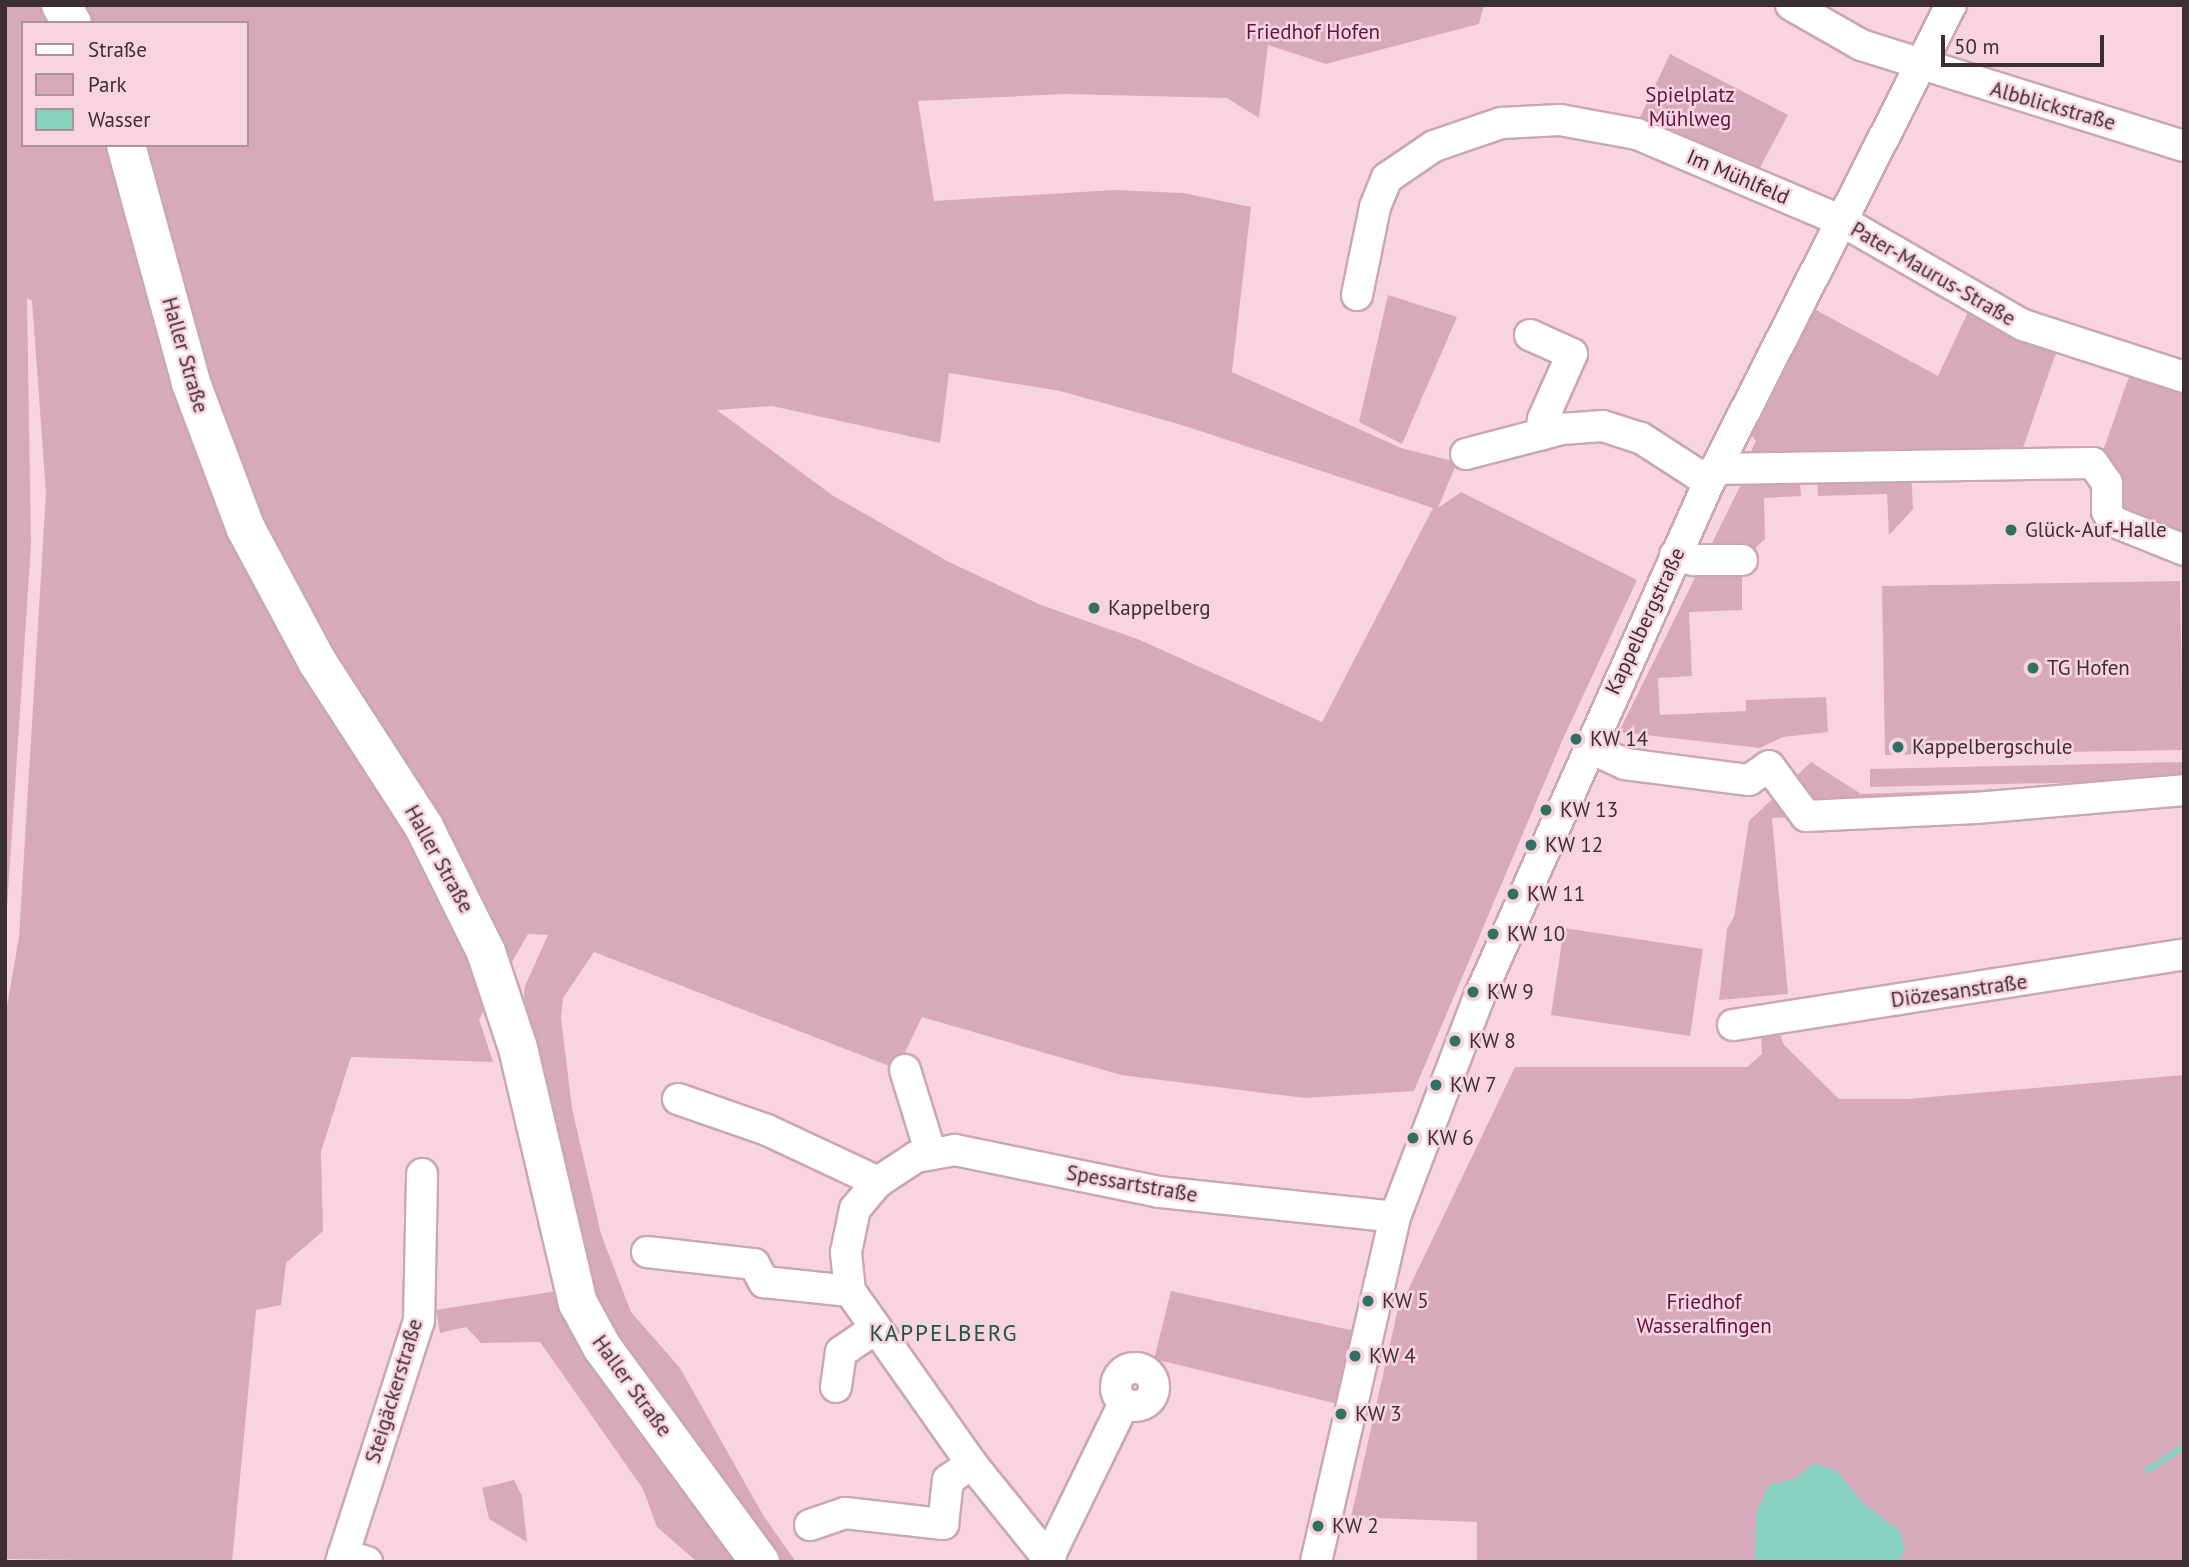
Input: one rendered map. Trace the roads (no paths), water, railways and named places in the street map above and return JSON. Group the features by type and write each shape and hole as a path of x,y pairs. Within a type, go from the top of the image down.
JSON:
{"main road":[{"path":"61,5 71,21"},
{"name":"Haller Straße","path":"127,147 191,383 245,527 318,663 424,827 486,951 518,1048 578,1303 602,1347 760,1562"}],"street":[{"name":"Kappelbergstraße","path":"1316,1562 1395,1217 1479,997 1588,747 1712,476 1951,5"},
{"name":"Albblickstraße","path":"1808,10 1861,45 2184,146"},
{"name":"Im Mühlfeld","path":"1357,295 1376,207 1387,178 1434,146 1501,123 1560,120 1637,134 1842,221"},
{"name":"Pater-Maurus-Straße","path":"1842,221 2023,325 2184,377"},
{"path":"1530,335 1572,354 1543,419 1541,435"},
{"path":"1466,454 1541,435 1603,426 1641,438 1712,476 2093,463 2106,483 2106,511 2112,521 2184,550"},
{"path":"1675,555 1694,561 1742,561"},
{"path":"1588,747 1625,764 1749,780 1769,766 1806,816 1976,808 2184,790"},
{"name":"Diözesanstraße","path":"1733,1025 2184,954"},
{"path":"905,1070 931,1154"},
{"path":"678,1099 767,1130 878,1182"},
{"name":"Spessartstraße","path":"1124,1403 1049,1560 972,1464 850,1291 846,1252 855,1209 878,1182 916,1157 955,1150 1159,1192 1395,1217"},
{"name":"Steigäckerstraße","path":"350,1559 419,1321 422,1174"},
{"path":"647,1252 754,1264 764,1282 850,1291"},
{"path":"836,1387 841,1352 876,1328"},
{"path":"810,1525 845,1513 943,1524 948,1480 972,1464"}],"water":[{"path":"1814,1463 1837,1471 1865,1505 1900,1531 1905,1549 1899,1562 1755,1562 1756,1513 1769,1485 1796,1478"}],"waterway":[{"path":"2148,1470 2184,1446"}],"place":[{"name":"Glück-Auf-Halle","path":"2011,530"},
{"name":"Kappelberg","path":"1094,608"},
{"name":"TG Hofen","path":"2033,668"},
{"name":"KW 14","path":"1576,739"},
{"name":"Kappelbergschule","path":"1898,747"},
{"name":"KW 13","path":"1546,810"},
{"name":"KW 12","path":"1531,845"},
{"name":"KW 11","path":"1513,894"},
{"name":"KW 10","path":"1493,934"},
{"name":"KW 9","path":"1473,992"},
{"name":"KW 8","path":"1455,1041"},
{"name":"KW 7","path":"1436,1085"},
{"name":"KW 6","path":"1413,1138"},
{"name":"KW 5","path":"1368,1301"},
{"name":"KW 4","path":"1355,1356"},
{"name":"KW 3","path":"1341,1414"},
{"name":"KW 2","path":"1318,1526"}],"district":[{"name":"KAPPELBERG","path":"944,1333"}],"park label":[{"name":"Friedhof Hofen","path":"1313,32"},
{"name":"Spielplatz Mühlweg","path":"1690,107"},
{"name":"Friedhof Wasseralfingen","path":"1704,1314"}]}
